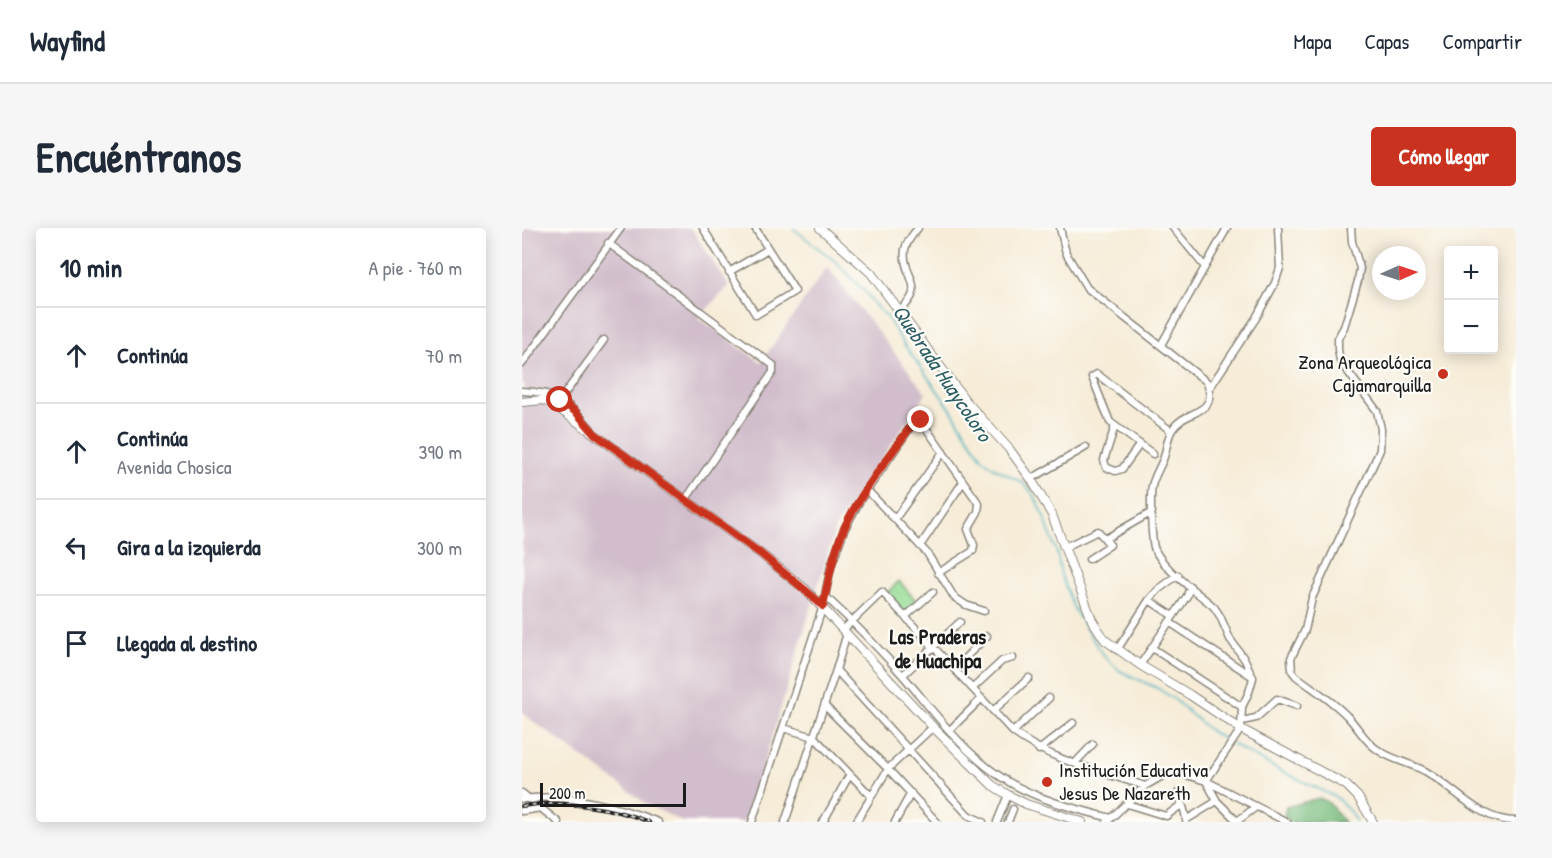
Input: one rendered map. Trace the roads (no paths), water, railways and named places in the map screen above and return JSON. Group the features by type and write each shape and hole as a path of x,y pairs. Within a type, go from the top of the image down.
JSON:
{"main road":[{"path":"820,228 871,273 965,400 1010,450 1031,479 1048,506 1092,620 1105,640 1140,665 1346,785 1358,797 1373,822"},
{"path":"522,402 543,400 554,405 761,554 822,605 933,727 985,780 1026,804 1082,822"}],"street":[{"path":"522,364 621,228"},
{"path":"703,228 756,315 795,291 755,228"},
{"path":"899,311 910,302 913,296 914,288 905,259 905,250 907,243 918,228"},
{"path":"1060,228 1066,253 1087,288 1207,382 1209,402 1203,410 1186,416 1171,431 1152,487 1154,548 1163,562 1220,615 1230,639 1245,660 1253,678 1242,707 1242,725"},
{"path":"1173,228 1205,267"},
{"path":"1216,228 1222,237"},
{"path":"1161,345 1227,228"},
{"path":"1209,389 1256,318 1275,283 1280,268 1278,228"},
{"path":"1351,228 1352,242 1360,268 1344,327 1338,338 1338,349 1340,361 1377,411 1380,450 1342,528 1312,598 1305,630 1291,658 1292,671 1346,714 1363,736 1378,750 1424,770 1459,798 1496,818 1516,821"},
{"path":"608,243 773,365 773,372 686,499"},
{"path":"729,272 768,249"},
{"path":"560,400 604,340"},
{"path":"1153,454 1110,422 1092,381 1094,375 1097,374 1171,431"},
{"path":"522,392 550,393 576,412 595,434"},
{"path":"752,822 844,530 867,490 916,419 921,420 979,504 978,512 968,529 974,545 973,551 938,573"},
{"path":"1115,426 1104,460 1106,467 1115,471 1122,470 1140,444"},
{"path":"1031,479 1086,447"},
{"path":"895,519 944,452"},
{"path":"920,546 963,482"},
{"path":"867,490 927,553 954,597 966,606 984,611"},
{"path":"1105,539 1152,512"},
{"path":"1065,547 1098,531 1110,545 1089,559"},
{"path":"1116,650 1149,600 1159,589 1178,575"},
{"path":"1140,665 1187,596 1190,586"},
{"path":"785,822 825,706 845,631 852,621 882,592 1013,732 1039,750 1145,786"},
{"path":"905,617 933,592"},
{"path":"825,596 903,675 950,730 990,769 1017,787 1109,820 1145,786 1166,774 1180,773 1206,781 1287,822"},
{"path":"1149,600 1173,616"},
{"path":"903,675 960,622"},
{"path":"1169,622 1253,678"},
{"path":"954,669 987,636"},
{"path":"1152,648 1242,707"},
{"path":"973,688 1002,662 1013,657"},
{"path":"836,670 909,749 967,819 983,822"},
{"path":"993,711 1029,678"},
{"path":"1013,732 1049,698"},
{"path":"950,730 981,699"},
{"path":"1206,781 1242,725 1256,718 1277,699 1297,706"},
{"path":"825,706 888,769 936,822"},
{"path":"1039,750 1073,723"},
{"path":"856,822 888,769 933,727"},
{"path":"783,728 814,737 871,796"},
{"path":"1075,763 1093,744"},
{"path":"823,822 850,774"},
{"path":"1206,781 1217,801 1237,822 1256,807"},
{"path":"522,793 526,799 558,822"},
{"path":"895,822 910,793"},
{"path":"1178,793 1181,805 1186,812 1186,821"},
{"path":"997,822 1008,795"},
{"path":"526,799 598,803 627,810 658,822"},
{"path":"1186,821 1217,801"},
{"path":"1127,804 1167,819 1181,805"},
{"path":"522,811 541,808"},
{"path":"1008,822 1013,809"}],"waterway":[{"name":"Quebrada Huaycoloro","path":"793,228 836,262 886,315 982,458 993,467 1023,483 1033,494 1042,511 1057,553 1061,575 1073,607 1104,656 1120,671 1159,689 1175,700 1209,730 1228,742"},
{"name":"Quebrada Huaycoloro","path":"1232,744 1337,798 1356,822"}],"railway":[{"path":"522,806 537,804 587,806 619,812 649,822"}],"place":[{"name":"Zona Arqueológica Cajamarquilla","path":"1443,374"},
{"name":"Institución Educativa Jesus De Nazareth","path":"1047,782"}],"district":[{"name":"Las Praderas de Huachipa","path":"938,649"}]}
